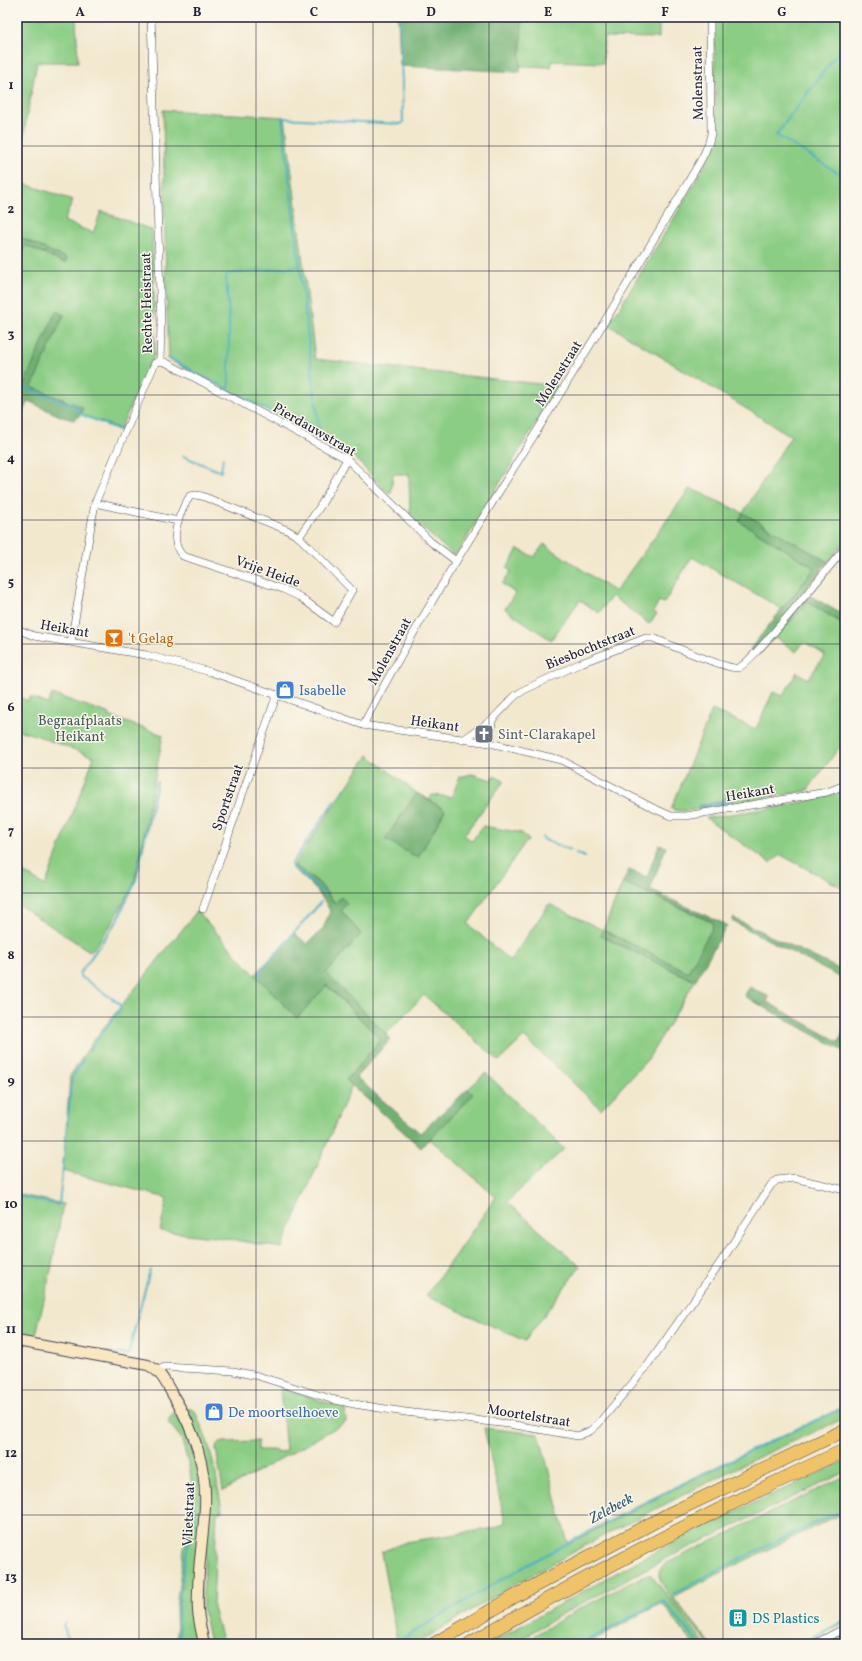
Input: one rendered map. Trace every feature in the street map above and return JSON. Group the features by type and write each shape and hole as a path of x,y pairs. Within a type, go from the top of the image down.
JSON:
{"highway":[{"path":"434,1644 519,1594 672,1512 845,1430"},
{"path":"469,1644 540,1603 680,1529 845,1450"}],"street":[{"name":"Rechte Heistraat","path":"71,642 95,503 155,363 160,361 161,324 151,17"},
{"name":"Molenstraat","path":"363,725 396,662 456,561 618,300 709,144 711,134 710,17"},
{"name":"Pierdauwstraat","path":"160,361 165,362 347,460 431,542 456,561"},
{"path":"299,537 317,512 347,460"},
{"name":"Vrije Heide","path":"196,495 202,496 287,530 299,537 352,590 334,622 300,597 289,592 183,556 177,550 176,541 178,522 184,505 190,496 196,495"},
{"path":"95,503 178,522"},
{"name":"Biesbochtstraat","path":"463,740 492,720 524,690 620,647 646,638 653,638 720,664 740,668 747,663 845,548"},
{"name":"Heikant","path":"17,629 34,636 164,659 211,672 363,725 490,743 561,760 671,816 686,816 827,792 845,785"},
{"name":"Sportstraat","path":"203,909 276,694"},
{"path":"490,743 492,720"},
{"name":"Moortelstraat","path":"158,1370 165,1367 232,1370 258,1376 330,1399 354,1404 405,1412 509,1424 578,1436 590,1431 598,1424 648,1365 722,1260 771,1185 777,1180 794,1178 845,1190"},
{"path":"17,1341 148,1364 158,1370"},
{"name":"Vlietstraat","path":"158,1370 188,1422 194,1437 203,1473 205,1506 198,1577 198,1612 204,1644"},
{"path":"818,1643 845,1628"}],"green space":[{"path":"17,17 76,17 78,62 37,62 17,170"},
{"path":"398,17 522,17 520,72 400,66"},
{"path":"522,17 659,17 659,38 604,37 603,63 552,61 551,67 520,66"},
{"path":"714,17 845,17 845,541 828,562 743,513 791,436 609,325 688,195 714,148 716,129"},
{"path":"163,110 285,117 315,359 558,386 456,554 452,554 410,517 409,474 393,474 391,494 384,489 353,456 324,439 169,360"},
{"path":"19,182 73,200 64,221 93,233 101,211 152,230 154,356 120,429 81,414 82,407 31,387 63,315 57,311 23,387 17,385 17,264 25,245 65,263 67,259 17,236 17,189"},
{"path":"17,236 67,259 65,263 25,245 17,264"},
{"path":"56,311 64,315 32,387 83,408 81,414 74,420 62,417 28,401 18,422 17,403 20,397 17,395 17,385 23,387"},
{"path":"690,488 743,513 739,521 815,568 782,609 692,557 664,603 659,601 653,612 657,614 649,624 612,596 599,613 580,600 551,640 505,609 515,593 502,584 511,571 507,568 518,549 534,557 544,544 615,592"},
{"path":"743,513 828,562 804,592 845,616 845,625 808,602 759,655 750,649 815,568 739,521"},
{"path":"808,602 845,625 845,740 807,791 690,810 679,811 671,809 712,710 756,729 773,692 783,696 797,672 808,679 825,655 804,642 796,652 775,637"},
{"name":"Begraafplaats Heikant","path":"52,694 110,714 109,716 163,735 138,866 132,888 110,926 91,952 17,904 17,868 45,886 94,757 38,736 17,730 17,696 28,701 30,697 48,704"},
{"path":"368,755 417,793 385,839 418,857 445,810 428,799 432,795 452,797 459,777 472,774 492,780 494,776 504,781 464,835 472,841 483,826 522,833 529,840 524,844 468,924 510,961 549,904 603,930 601,936 695,981 648,1059 601,1109 524,1037 499,1061 424,995 386,1034 326,973 361,934 318,882 294,865"},
{"path":"845,790 845,889 781,855 770,863 706,818 794,804"},
{"path":"417,793 445,810 418,858 385,839"},
{"path":"659,845 666,847 650,890 727,925 695,981 601,936 603,930 688,972 711,930 713,922 623,882 629,870 647,877"},
{"path":"294,865 318,882 335,904 341,897 347,903 341,911 361,934 326,973 391,1039 356,1077 420,1133 468,1089 473,1094 421,1148 346,1080 381,1040 327,985 297,1018 255,975 294,933 307,944 323,929 330,911 313,887 291,867"},
{"path":"623,882 713,923 712,930 688,972 603,930"},
{"path":"197,911 255,975 297,1018 326,985 381,1040 346,1080 352,1085 282,1248 223,1238 160,1231 167,1198 63,1171 70,1076 94,1040"},
{"path":"733,918 845,972 845,980 732,921"},
{"path":"750,987 769,997 767,1002 839,1042 845,1027 845,1044 842,1050 744,996"},
{"path":"486,1073 564,1149 507,1202 580,1266 525,1341 426,1296 496,1197 430,1139 473,1094 468,1089"},
{"path":"17,1194 63,1204 51,1270 35,1339 17,1336"},
{"path":"280,1388 345,1408 346,1422 223,1491 216,1448 217,1444 224,1442 258,1441 258,1450 276,1450 277,1453 286,1451"},
{"path":"845,1406 845,1418 746,1463 601,1537 508,1588 416,1644 392,1644 397,1641 381,1552 406,1542 495,1528 505,1522 484,1428 539,1434 568,1544 707,1472"},
{"path":"189,1408 195,1411 208,1443 215,1469 222,1511 217,1513 213,1607 223,1644 210,1644 203,1609 209,1500 187,1412"},
{"path":"178,1413 189,1441 195,1460 200,1490 200,1644 178,1644 177,1642 176,1608 184,1548 193,1501 190,1470 181,1438 168,1422 171,1415"},
{"path":"845,1461 845,1472 659,1562 557,1617 513,1644 491,1644 641,1559 742,1508"},
{"path":"845,1476 845,1512 673,1597 711,1644 709,1644 665,1589 660,1580 659,1574 661,1568 665,1564"},
{"path":"647,1574 651,1575 705,1644 693,1644 662,1603 586,1644 520,1644 579,1609"},
{"path":"845,1632 845,1644 831,1644 835,1638"}],"water":[{"path":"726,798 726,800 734,800 725,804 699,809 698,806 722,801"}],"waterway":[{"path":"168,358 320,438 282,118 401,124 403,122 400,17"},
{"path":"845,43 776,135 845,177"},
{"path":"227,274 300,266"},
{"path":"226,276 229,319 229,390"},
{"path":"17,385 77,407 80,414 121,431"},
{"path":"183,456 221,472 223,457"},
{"path":"89,1051 120,1009 120,1004 80,976 80,973 117,921 136,880 157,782"},
{"path":"339,796 344,789"},
{"path":"324,896 324,893 291,865 335,800"},
{"path":"542,837 545,840 570,850"},
{"path":"576,853 585,857"},
{"path":"261,976 259,973 321,902"},
{"path":"17,1196 59,1205 72,1078 84,1059"},
{"path":"106,1352 128,1355 150,1270"},
{"name":"Zelebeek","path":"395,1644 504,1578 559,1547 729,1461 845,1407"},
{"path":"180,1644 178,1610 185,1559 195,1512 194,1505"},
{"path":"673,1594 737,1561 845,1509"},
{"path":"581,1644 663,1600 699,1644"},
{"path":"800,1644 845,1621"},
{"path":"66,1622 63,1624 69,1644"},
{"path":"835,1644 845,1639"}],"place":[{"name":"'t Gelag","path":"114,638"},
{"name":"Isabelle","path":"285,690"},
{"name":"Sint-Clarakapel","path":"484,734"},
{"name":"De moortselhoeve","path":"214,1412"},
{"name":"DS Plastics","path":"738,1618"}]}
